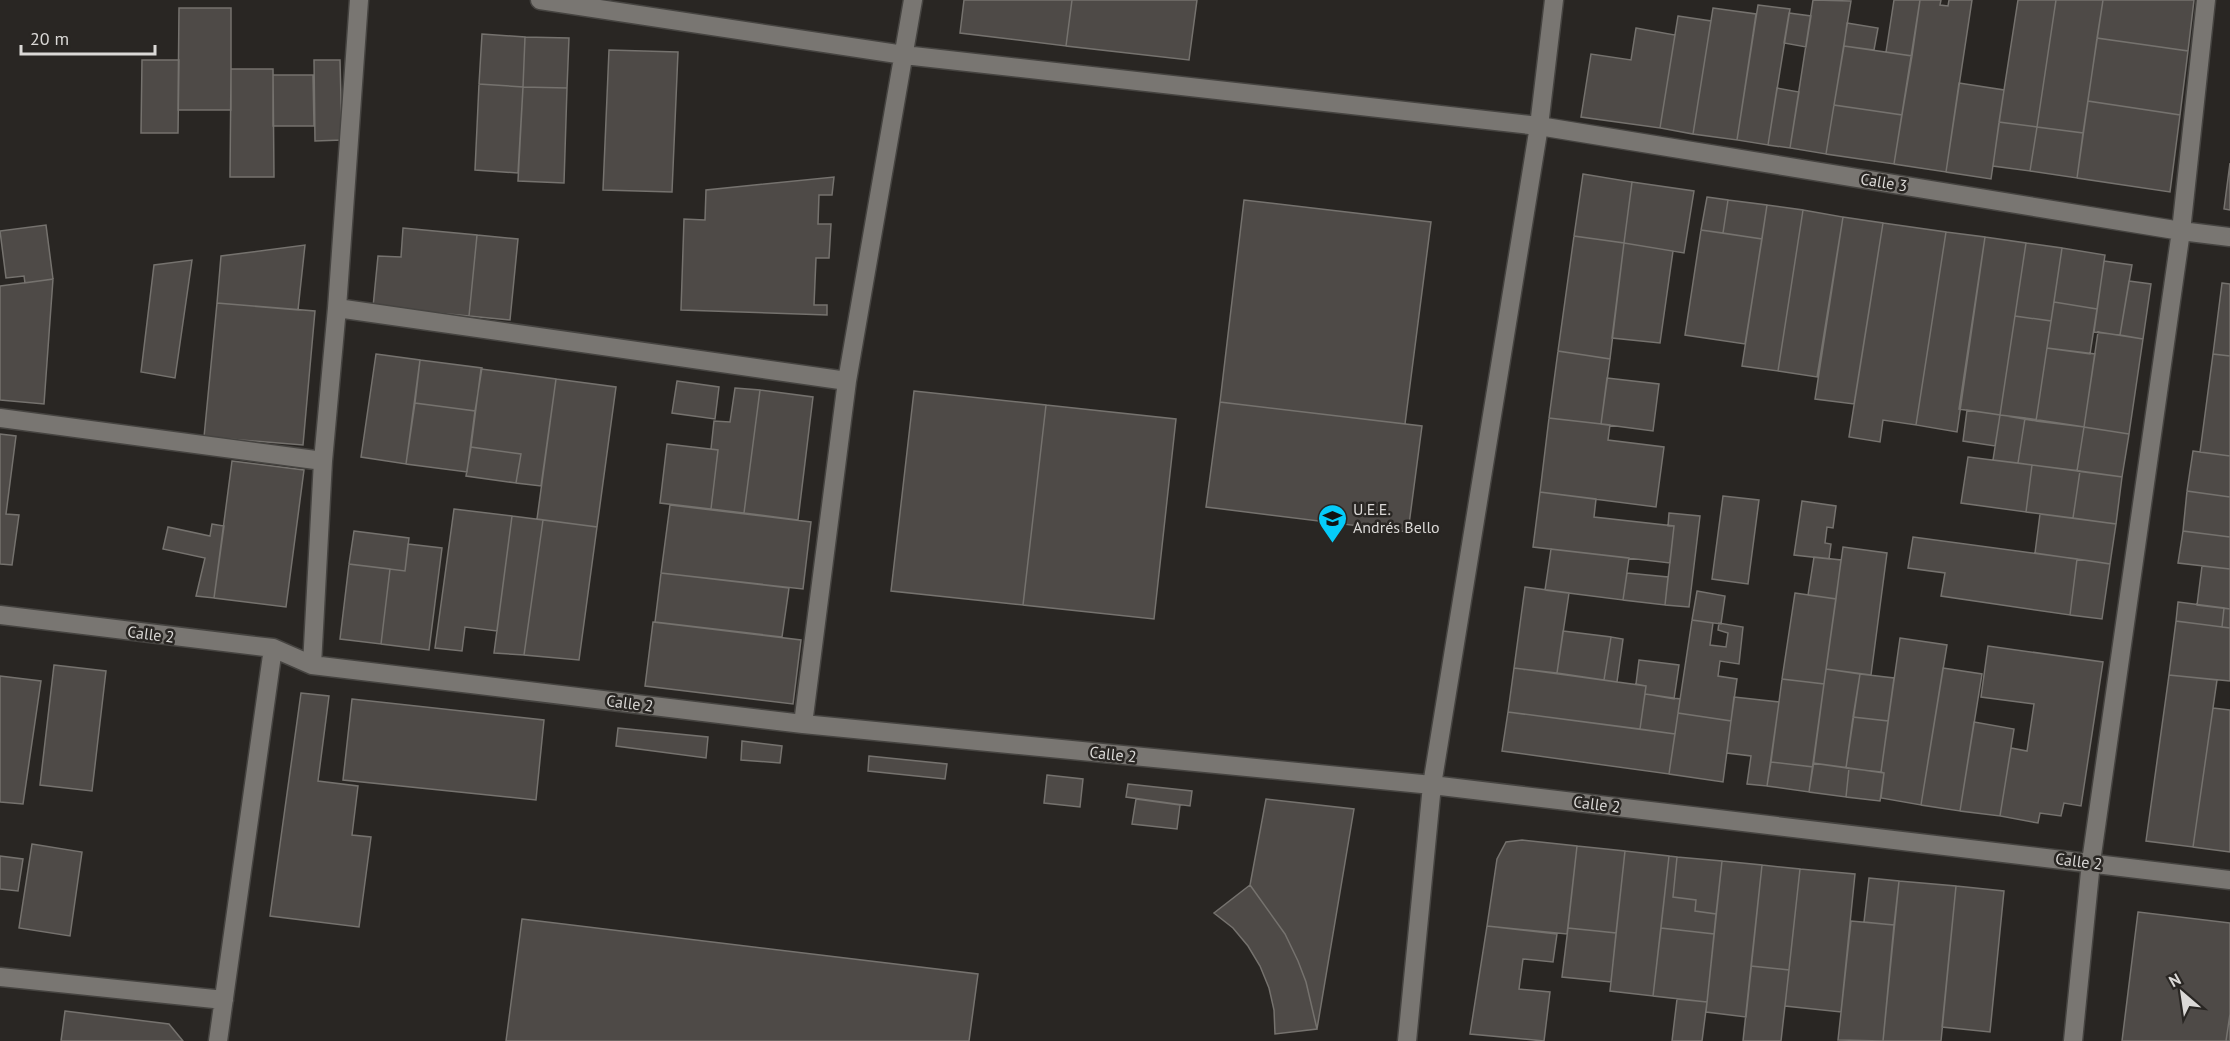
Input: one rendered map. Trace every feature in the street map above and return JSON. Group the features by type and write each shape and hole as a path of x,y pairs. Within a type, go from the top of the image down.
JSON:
{"street":[{"path":"312,665 323,461 337,308 359,0"},
{"name":"Calle 3","path":"540,0 904,55 1539,126 2181,231 2230,237"},
{"path":"803,724 847,381 913,0"},
{"path":"1407,1041 1432,785 1539,126 1554,0"},
{"path":"2073,1041 2091,862 2181,231 2206,0"},
{"path":"337,308 847,381"},
{"path":"0,418 323,461"},
{"name":"Calle 2","path":"0,615 273,648 312,665 803,724 1432,785 2230,880"},
{"path":"218,1041 273,648"},
{"path":"0,977 224,1000"}],"building":[{"path":"964,0 1072,0 1066,46 960,33"},
{"path":"1072,0 1197,0 1189,60 1066,46"},
{"path":"1813,0 1851,1 1826,154 1790,148"},
{"path":"1894,0 1920,0 1912,56 1886,52"},
{"path":"1920,0 1941,0 1940,5 1948,6 1949,0 1972,0 1946,172 1894,164"},
{"path":"2018,0 2056,0 2037,127 1999,122"},
{"path":"2056,0 2103,0 2083,133 2037,127"},
{"path":"2103,0 2194,0 2188,51 2097,38"},
{"path":"1758,5 1790,9 1768,145 1737,140"},
{"path":"179,8 231,8 231,110 178,110"},
{"path":"1713,8 1756,14 1737,140 1693,134"},
{"path":"1789,13 1811,16 1806,47 1784,43"},
{"path":"1678,16 1711,21 1693,134 1660,128"},
{"path":"1847,23 1878,28 1874,50 1844,46"},
{"path":"1636,28 1675,35 1660,128 1581,117 1591,54 1631,60"},
{"path":"482,34 525,37 523,87 479,84"},
{"path":"525,37 569,38 567,88 523,87"},
{"path":"2097,38 2188,51 2180,115 2088,101"},
{"path":"1844,46 1912,56 1902,115 1834,105"},
{"path":"609,50 678,52 672,192 603,190"},
{"path":"142,60 179,60 178,133 141,133"},
{"path":"314,60 340,60 342,140 315,141"},
{"path":"231,69 273,69 274,177 230,177"},
{"path":"273,75 313,75 314,126 273,126"},
{"path":"1959,83 2004,90 1991,179 1946,172"},
{"path":"479,84 523,87 518,173 475,170"},
{"path":"523,87 567,88 564,183 518,181"},
{"path":"1777,88 1799,92 1790,148 1768,145"},
{"path":"2088,101 2180,115 2170,192 2077,178"},
{"path":"1834,105 1902,115 1894,164 1826,154"},
{"path":"1999,122 2037,127 2030,171 1993,166"},
{"path":"2037,127 2083,133 2077,178 2030,171"},
{"path":"2230,163 2230,210 2224,209"},
{"path":"1583,174 1632,182 1624,243 1574,236"},
{"path":"834,177 832,195 819,195 818,224 831,224 829,258 816,258 814,305 827,305 827,315 681,310 684,219 705,220 706,190"},
{"path":"1632,182 1694,191 1684,253 1624,243"},
{"path":"1707,197 1728,200 1723,233 1701,230"},
{"path":"1244,200 1431,222 1405,424 1220,402"},
{"path":"1728,200 1767,205 1762,239 1723,233"},
{"path":"1767,205 1803,210 1778,371 1742,366"},
{"path":"1803,210 1843,217 1817,377 1778,371"},
{"path":"1843,217 1883,223 1854,404 1815,399"},
{"path":"1883,223 1946,232 1916,425 1883,420 1880,442 1849,437"},
{"path":"46,225 53,279 25,283 24,276 6,278 0,231"},
{"path":"403,228 477,235 469,316 373,307 378,256 401,257"},
{"path":"1701,230 1762,239 1745,344 1685,335"},
{"path":"1946,232 1985,237 1957,432 1916,425"},
{"path":"477,235 518,239 510,320 469,316"},
{"path":"1574,236 1624,243 1610,359 1558,351"},
{"path":"1985,237 2026,243 2000,415 1959,409"},
{"path":"1624,243 1673,251 1660,343 1612,338"},
{"path":"2026,243 2062,248 2051,321 2015,316"},
{"path":"305,245 298,310 217,303 221,256"},
{"path":"2062,248 2105,255 2097,309 2054,302"},
{"path":"192,260 175,378 141,372 154,265"},
{"path":"2104,261 2132,265 2120,335 2094,332"},
{"path":"53,279 44,404 0,400 0,286"},
{"path":"2129,281 2151,284 2143,339 2120,335"},
{"path":"2222,283 2230,284 2230,356 2213,354"},
{"path":"2054,302 2097,309 2090,354 2047,348"},
{"path":"217,303 315,311 303,445 204,437"},
{"path":"2015,316 2051,321 2036,421 2000,415"},
{"path":"2098,332 2143,339 2129,434 2084,427"},
{"path":"2047,348 2095,354 2084,427 2036,421"},
{"path":"1558,351 1610,359 1601,424 1549,418"},
{"path":"376,354 420,360 406,464 361,457"},
{"path":"2213,354 2230,356 2230,456 2200,452"},
{"path":"420,360 482,368 475,411 415,403"},
{"path":"481,369 556,379 541,486 516,483 521,454 471,447"},
{"path":"1607,378 1659,384 1653,431 1601,424"},
{"path":"556,379 616,387 597,527 537,519"},
{"path":"677,381 719,387 715,419 672,413"},
{"path":"735,388 760,390 744,513 711,509 718,450 711,449 714,421 730,422"},
{"path":"760,390 813,397 798,520 744,513"},
{"path":"914,391 1046,405 1023,605 891,591"},
{"path":"1220,402 1422,426 1408,532 1206,507"},
{"path":"415,403 475,411 467,472 406,464"},
{"path":"1046,405 1176,419 1154,619 1023,605"},
{"path":"1967,410 2000,415 1995,446 1963,441"},
{"path":"2000,415 2025,418 2018,463 1993,460"},
{"path":"1549,418 1610,425 1608,440 1664,447 1656,507 1540,492"},
{"path":"2025,418 2084,427 2077,471 2018,463"},
{"path":"2084,427 2129,434 2122,477 2077,471"},
{"path":"0,434 16,436 6,514 19,515 12,565 0,564"},
{"path":"667,444 718,450 711,509 660,503"},
{"path":"471,447 521,454 516,483 466,476"},
{"path":"2193,451 2230,456 2230,497 2187,491"},
{"path":"1968,457 2032,465 2026,512 1961,503"},
{"path":"232,461 304,470 286,607 214,598"},
{"path":"2032,465 2080,471 2073,518 2026,512"},
{"path":"2080,471 2122,477 2116,524 2073,518"},
{"path":"2187,491 2230,497 2230,537 2183,531"},
{"path":"1540,492 1596,499 1594,517 1674,526 1670,563 1533,547"},
{"path":"1723,496 1759,500 1748,584 1712,579"},
{"path":"1802,501 1836,506 1833,528 1827,527 1825,543 1831,544 1829,559 1794,555"},
{"path":"670,505 811,522 803,589 661,573"},
{"path":"454,509 512,516 497,631 465,627 462,651 435,648"},
{"path":"1669,513 1700,516 1689,607 1665,605 1674,526 1668,526"},
{"path":"2040,514 2116,524 2110,564 2035,553"},
{"path":"512,516 543,520 524,655 494,653"},
{"path":"543,520 597,527 579,660 524,655"},
{"path":"212,524 224,526 214,598 196,596 205,558 163,549 168,527 210,536"},
{"path":"354,531 409,538 405,571 349,564"},
{"path":"2183,531 2230,537 2230,569 2178,563"},
{"path":"1913,537 2077,559 2070,615 1941,596 1945,573 1908,568"},
{"path":"408,544 442,548 429,650 381,644 390,569 405,571"},
{"path":"1843,547 1887,553 1871,675 1826,669"},
{"path":"1551,549 1629,558 1623,600 1545,590"},
{"path":"1814,557 1841,560 1836,599 1808,595"},
{"path":"2077,559 2110,564 2102,619 2070,615"},
{"path":"349,564 390,569 381,644 340,639"},
{"path":"2202,566 2230,569 2230,609 2197,605"},
{"path":"661,573 789,588 782,637 655,622"},
{"path":"1627,573 1668,577 1665,605 1623,600"},
{"path":"1525,587 1569,593 1557,673 1514,668"},
{"path":"1697,591 1725,596 1721,624 1692,620"},
{"path":"1795,593 1836,599 1824,684 1782,679"},
{"path":"2178,602 2224,608 2222,627 2176,621"},
{"path":"2224,608 2230,609 2230,628 2222,627"},
{"path":"1692,620 1713,623 1710,645 1726,647 1728,633 1718,630 1719,623 1743,627 1739,664 1720,661 1718,676 1737,679 1731,721 1678,713"},
{"path":"2176,621 2230,628 2230,681 2169,675"},
{"path":"653,622 801,640 793,704 645,686"},
{"path":"1563,631 1611,637 1604,680 1557,673"},
{"path":"1611,637 1623,639 1617,682 1604,680"},
{"path":"1900,638 1947,645 1921,805 1881,798 1884,773 1881,772"},
{"path":"1988,646 2103,662 2081,806 2064,803 2061,816 2040,813 2038,823 2000,816 2011,748 2027,751 2034,704 1981,697"},
{"path":"1639,660 1679,665 1674,699 1645,694 1646,686 1636,684"},
{"path":"54,665 106,671 92,791 40,785"},
{"path":"1514,668 1646,686 1640,729 1508,712"},
{"path":"1943,668 1982,674 1960,811 1921,805"},
{"path":"1826,669 1860,674 1846,768 1813,763"},
{"path":"1860,674 1894,678 1888,721 1853,717"},
{"path":"2169,675 2217,680 2193,847 2146,841"},
{"path":"0,676 41,681 23,804 0,802"},
{"path":"1782,679 1824,684 1813,767 1771,762"},
{"path":"301,693 329,696 318,781 358,786 352,835 371,837 359,927 270,916"},
{"path":"1645,694 1680,699 1675,734 1640,729"},
{"path":"1734,697 1779,702 1767,786 1747,784 1751,756 1727,753"},
{"path":"352,699 544,720 536,800 343,780"},
{"path":"2213,708 2230,710 2230,852 2193,847"},
{"path":"1508,712 1675,734 1669,774 1502,751"},
{"path":"1678,713 1731,721 1723,782 1669,774"},
{"path":"1853,717 1888,721 1881,772 1846,768"},
{"path":"1974,722 2014,729 2000,816 1960,811"},
{"path":"618,728 708,737 706,758 616,746"},
{"path":"742,741 782,746 780,763 741,760"},
{"path":"869,756 947,764 945,779 868,771"},
{"path":"1771,762 1813,767 1809,792 1767,786"},
{"path":"1813,763 1849,768 1846,797 1809,792"},
{"path":"1849,768 1884,773 1880,801 1846,797"},
{"path":"1047,775 1083,779 1080,807 1044,803"},
{"path":"1128,784 1192,791 1190,806 1126,797"},
{"path":"1136,799 1180,805 1177,829 1132,824"},
{"path":"1266,799 1354,809 1317,1029 1306,982 1298,961 1285,934 1250,885"},
{"path":"1522,840 1577,846 1567,934 1487,926 1497,859 1506,842"},
{"path":"32,844 82,852 70,936 19,928"},
{"path":"1577,846 1625,851 1616,933 1568,928"},
{"path":"1625,851 1669,856 1653,996 1610,991"},
{"path":"0,856 23,859 18,891 0,889"},
{"path":"1669,856 1677,857 1673,897 1696,900 1695,911 1716,914 1714,934 1661,928"},
{"path":"1677,857 1722,861 1716,914 1695,911 1696,900 1673,897"},
{"path":"1722,861 1762,865 1746,1017 1706,1012"},
{"path":"1762,865 1800,869 1789,970 1751,966"},
{"path":"1800,869 1855,874 1841,1012 1785,1006"},
{"path":"1869,878 1899,881 1894,925 1864,922"},
{"path":"1899,881 1956,886 1941,1041 1883,1041"},
{"path":"1250,885 1285,934 1298,961 1306,982 1317,1029 1275,1034 1274,1010 1269,988 1260,966 1248,946 1233,928 1214,913"},
{"path":"1956,886 2004,891 1990,1032 1942,1027"},
{"path":"2138,912 2230,923 2230,1014 2226,1041 2122,1041"},
{"path":"522,919 978,974 969,1041 506,1041"},
{"path":"1851,921 1894,925 1883,1041 1838,1040"},
{"path":"1487,926 1557,934 1553,962 1523,959 1519,989 1550,992 1544,1041 1470,1034"},
{"path":"1568,928 1616,933 1611,982 1562,977"},
{"path":"1661,928 1714,934 1707,1002 1653,996"},
{"path":"1751,966 1789,970 1781,1041 1743,1041"},
{"path":"1677,999 1707,1002 1702,1041 1672,1041"},
{"path":"65,1011 169,1024 183,1041 61,1041"},
{"path":"2230,1014 2230,1041 2226,1041"}],"place":[{"name":"U.E.E. Andrés Bello","path":"1332,544"}]}
